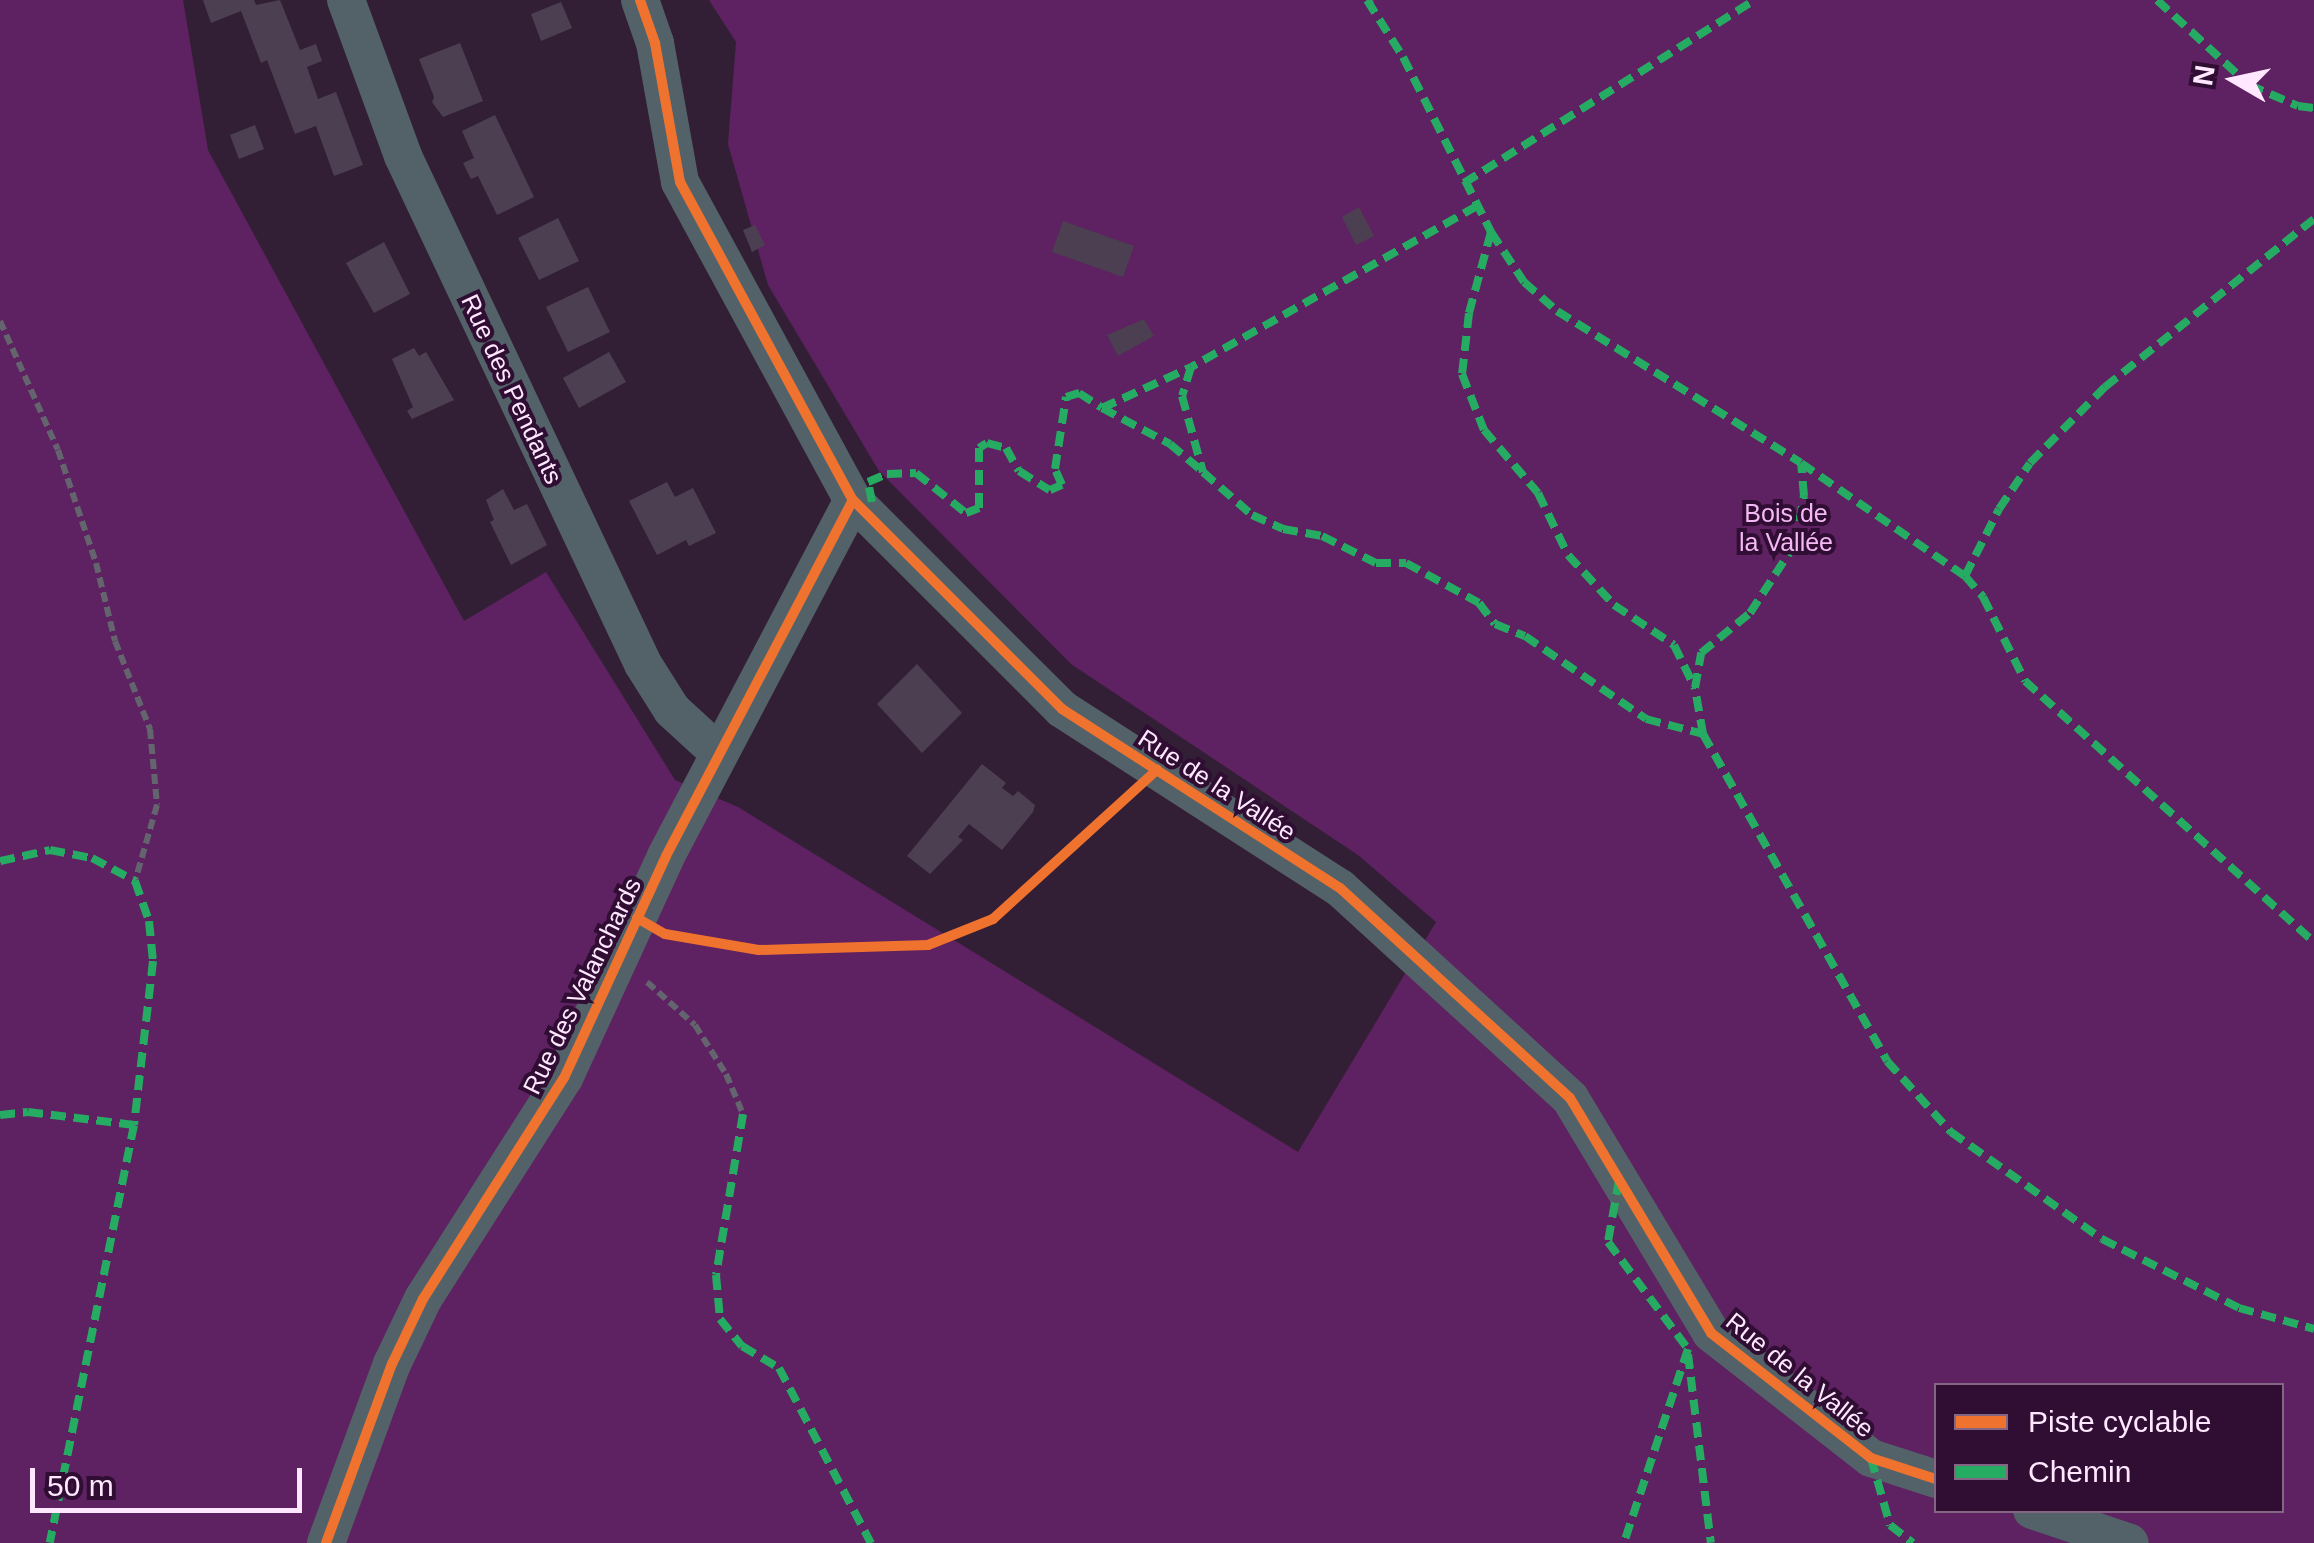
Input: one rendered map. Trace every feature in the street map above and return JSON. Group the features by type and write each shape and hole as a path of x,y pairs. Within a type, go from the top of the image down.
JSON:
{"street":[{"name":"Rue des Pendants","path":"346,0 403,156 643,664 672,710 720,753"},
{"name":"Rue de la Vallée","path":"640,0 655,43 680,182 853,500 1062,708 1340,888 1570,1098 1711,1332 1872,1458 1934,1478"},
{"name":"Rue des Valanchards","path":"326,1543 392,1364 423,1299 564,1078 720,753 853,500"},
{"path":"2041,1513 2130,1543"}],"path":[{"path":"0,321 58,450 96,562 115,640 150,728 156,806 136,881"},
{"path":"620,958 695,1024 726,1074 743,1114"}],"green space":[{"name":"Bois de la Vallée","path":"0,0 183,0 208,150 464,621 546,572 675,780 738,807 1298,1152 1436,922 1358,855 1071,664 879,471 768,285 728,144 736,42 709,0 2314,0 2314,1543 0,1543"}],"building":[{"path":"203,0 254,0 256,5 280,0 300,50 316,44 322,61 307,67 318,99 336,92 363,165 334,176 316,126 295,134 267,60 261,63 241,11 211,23"},
{"path":"561,2 572,28 541,41 531,14"},
{"path":"460,43 483,101 443,117 432,102 434,97 419,59"},
{"path":"495,115 534,197 497,215 478,176 471,179 463,163 474,158 462,131"},
{"path":"255,125 264,149 239,159 230,135"},
{"path":"1359,207 1374,236 1356,245 1342,217"},
{"path":"558,218 579,261 539,280 518,238"},
{"path":"1063,221 1134,246 1123,277 1052,252"},
{"path":"755,225 765,245 752,252 743,230"},
{"path":"384,242 410,294 374,313 346,263"},
{"path":"588,287 610,332 568,352 546,307"},
{"path":"1144,319 1154,336 1118,356 1107,335"},
{"path":"414,348 419,356 426,352 454,400 412,419 407,411 413,407 392,359"},
{"path":"609,352 626,382 579,408 563,378"},
{"path":"667,482 675,497 693,488 716,533 689,546 686,540 657,555 629,501"},
{"path":"503,489 514,510 527,504 547,545 511,565 490,522 494,520 486,500"},
{"path":"917,664 962,713 922,753 877,704"},
{"path":"982,764 1006,783 1002,788 1013,796 1018,791 1035,805 1033,812 1002,850 969,824 958,837 963,840 930,874 907,856"}],"marked path":[{"path":"1367,0 1403,57 1491,232 1524,282 1557,311 1801,463 1965,576 1983,597 2025,681 2314,942"},
{"path":"1464,183 1755,0"},
{"path":"2157,0 2249,85 2298,106 2314,108"},
{"path":"1477,206 1191,367 1182,396 1203,472 1252,515 1283,529 1322,536 1376,563 1406,563 1479,603 1495,624 1525,636 1646,719 1703,734 1887,1061 1951,1132 2102,1239 2239,1308 2314,1329"},
{"path":"1965,576 1999,509 2030,463 2105,387 2314,219"},
{"path":"1491,232 1469,313 1462,374 1484,430 1538,493 1568,555 1614,605 1674,645 1695,688"},
{"path":"872,502 868,482 887,474 916,473 966,513 979,508 979,448 987,443 1006,448 1019,471 1050,490 1062,485 1055,469 1066,397 1079,393 1102,408 1191,367"},
{"path":"1102,408 1170,444 1203,472"},
{"path":"1703,734 1695,688 1701,653 1750,613 1795,544 1804,496 1801,463"},
{"path":"0,861 50,850 92,858 135,881 149,921 153,961 134,1125 50,1543"},
{"path":"0,1115 28,1112 134,1125"},
{"path":"743,1114 716,1275 720,1319 742,1346 779,1368 871,1543"},
{"path":"1619,1180 1608,1242 1688,1349 1624,1543"},
{"path":"1688,1354 1711,1543"},
{"path":"1871,1458 1890,1525 1913,1543"}],"cycle path":[{"path":"640,0 655,43 680,182 853,500 1062,709 1340,888 1570,1098 1711,1333 1871,1458 1934,1478"},
{"path":"326,1543 392,1364 423,1299 564,1078 666,856 853,500"},
{"path":"637,918 665,934 759,950 928,945 993,919 1157,770"}]}
